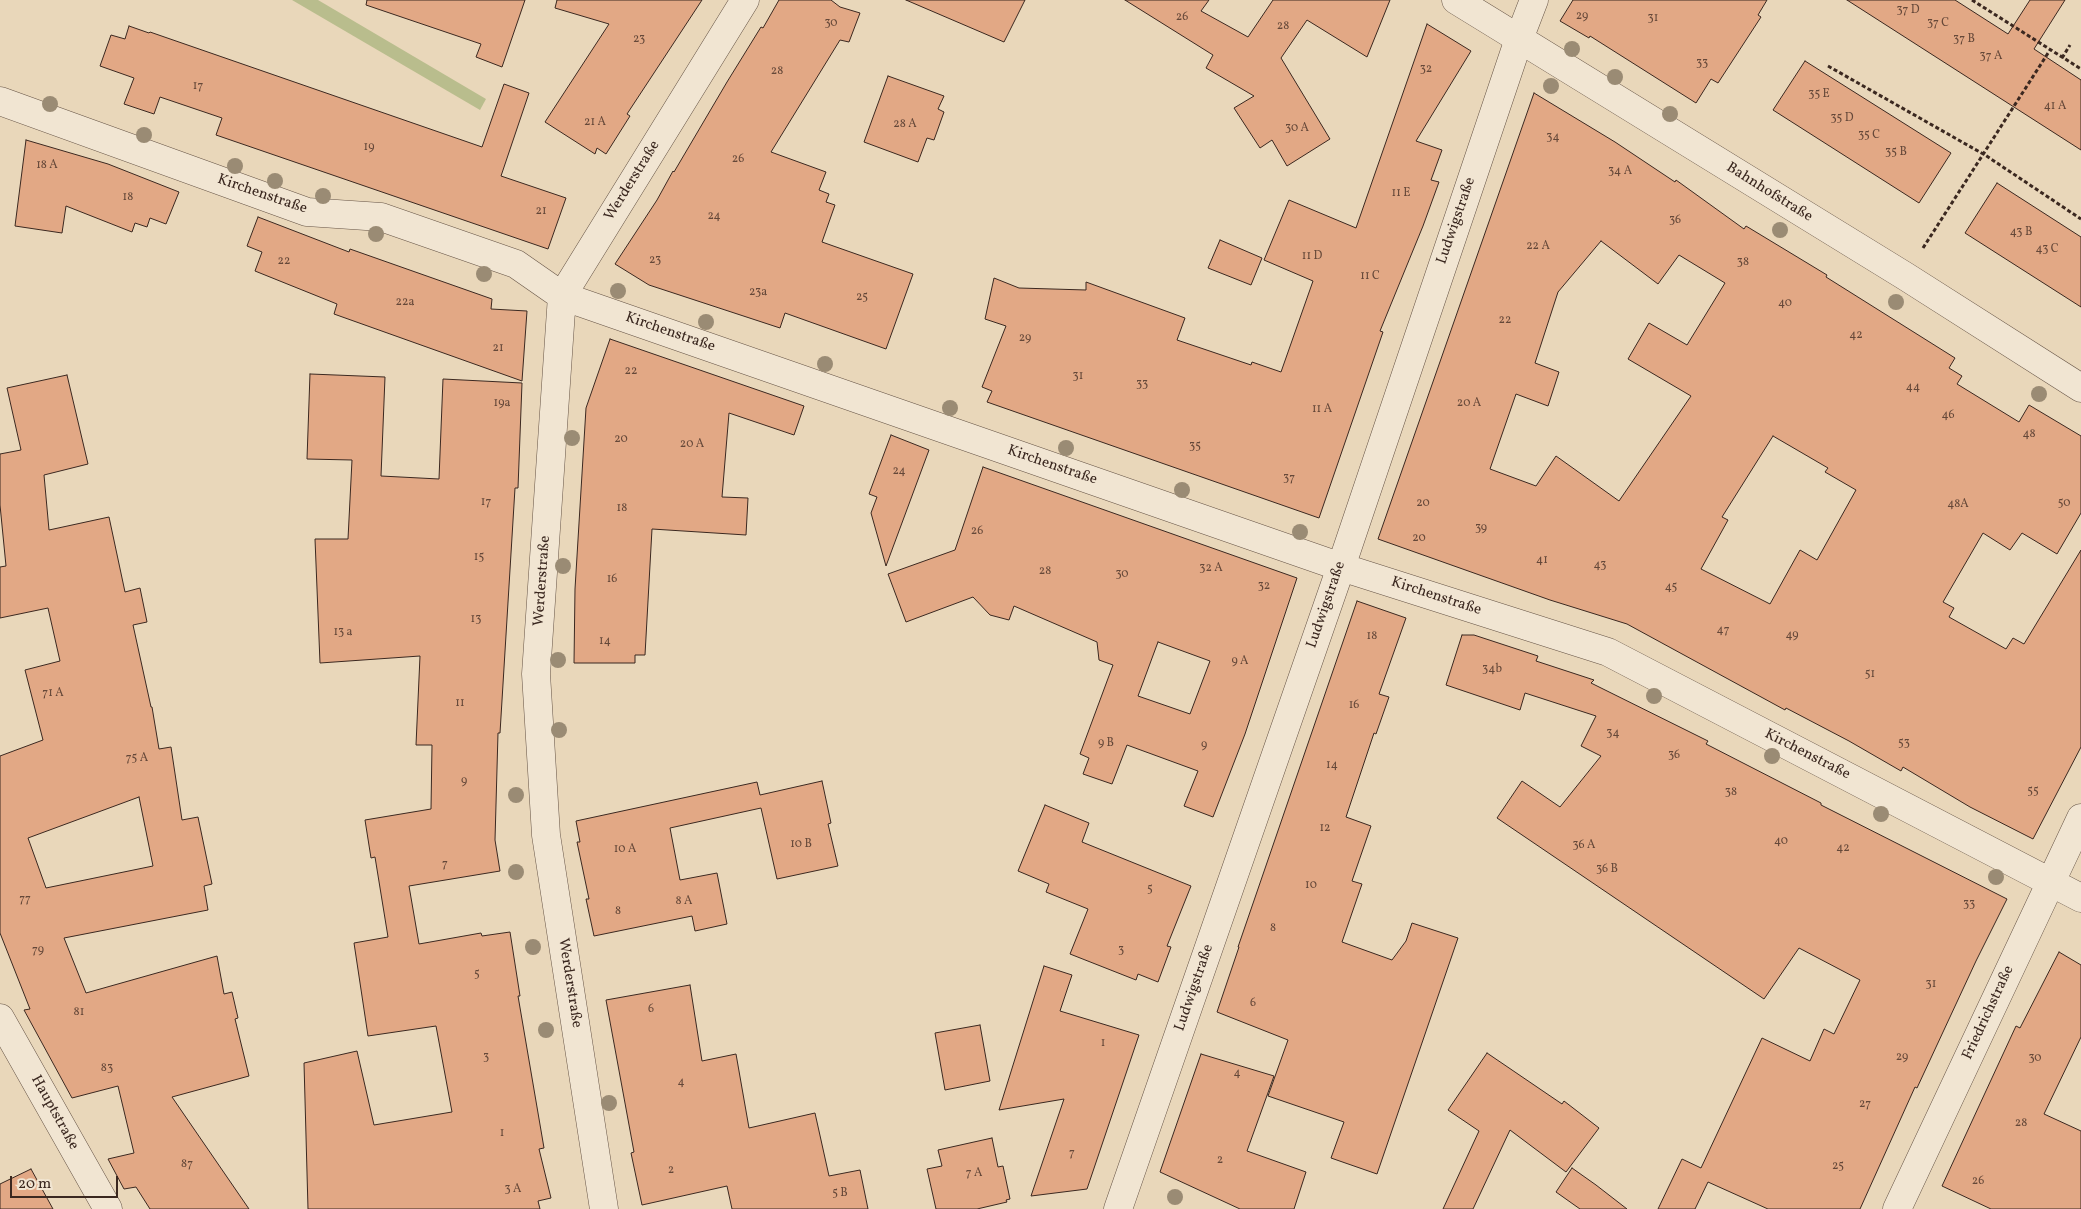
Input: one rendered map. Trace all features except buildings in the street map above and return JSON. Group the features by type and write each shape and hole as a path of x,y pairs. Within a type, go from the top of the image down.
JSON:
{"street":[{"name":"Werderstraße","path":"604,1209 546,835 536,674 562,296 745,0"},
{"name":"Bahnhofstraße","path":"1456,0 1905,276 2081,388"},
{"name":"Ludwigstraße","path":"1118,1209 1341,567 1519,39 1534,0"},
{"name":"Kirchenstraße","path":"0,101 307,212 381,216 516,264 562,296 1341,567 1608,652 2081,898"},
{"name":"Friedrichstraße","path":"1897,1209 2081,818"},
{"name":"Hauptstraße","path":"0,1018 108,1209"}],"path":[{"path":"1972,0 2081,70"},
{"path":"2062,58 2070,45"},
{"path":"1905,276 1985,155 2050,50"},
{"path":"1828,66 1985,155 2081,219"}],"green space":[{"path":"292,0 318,0 486,99 480,110"}]}
